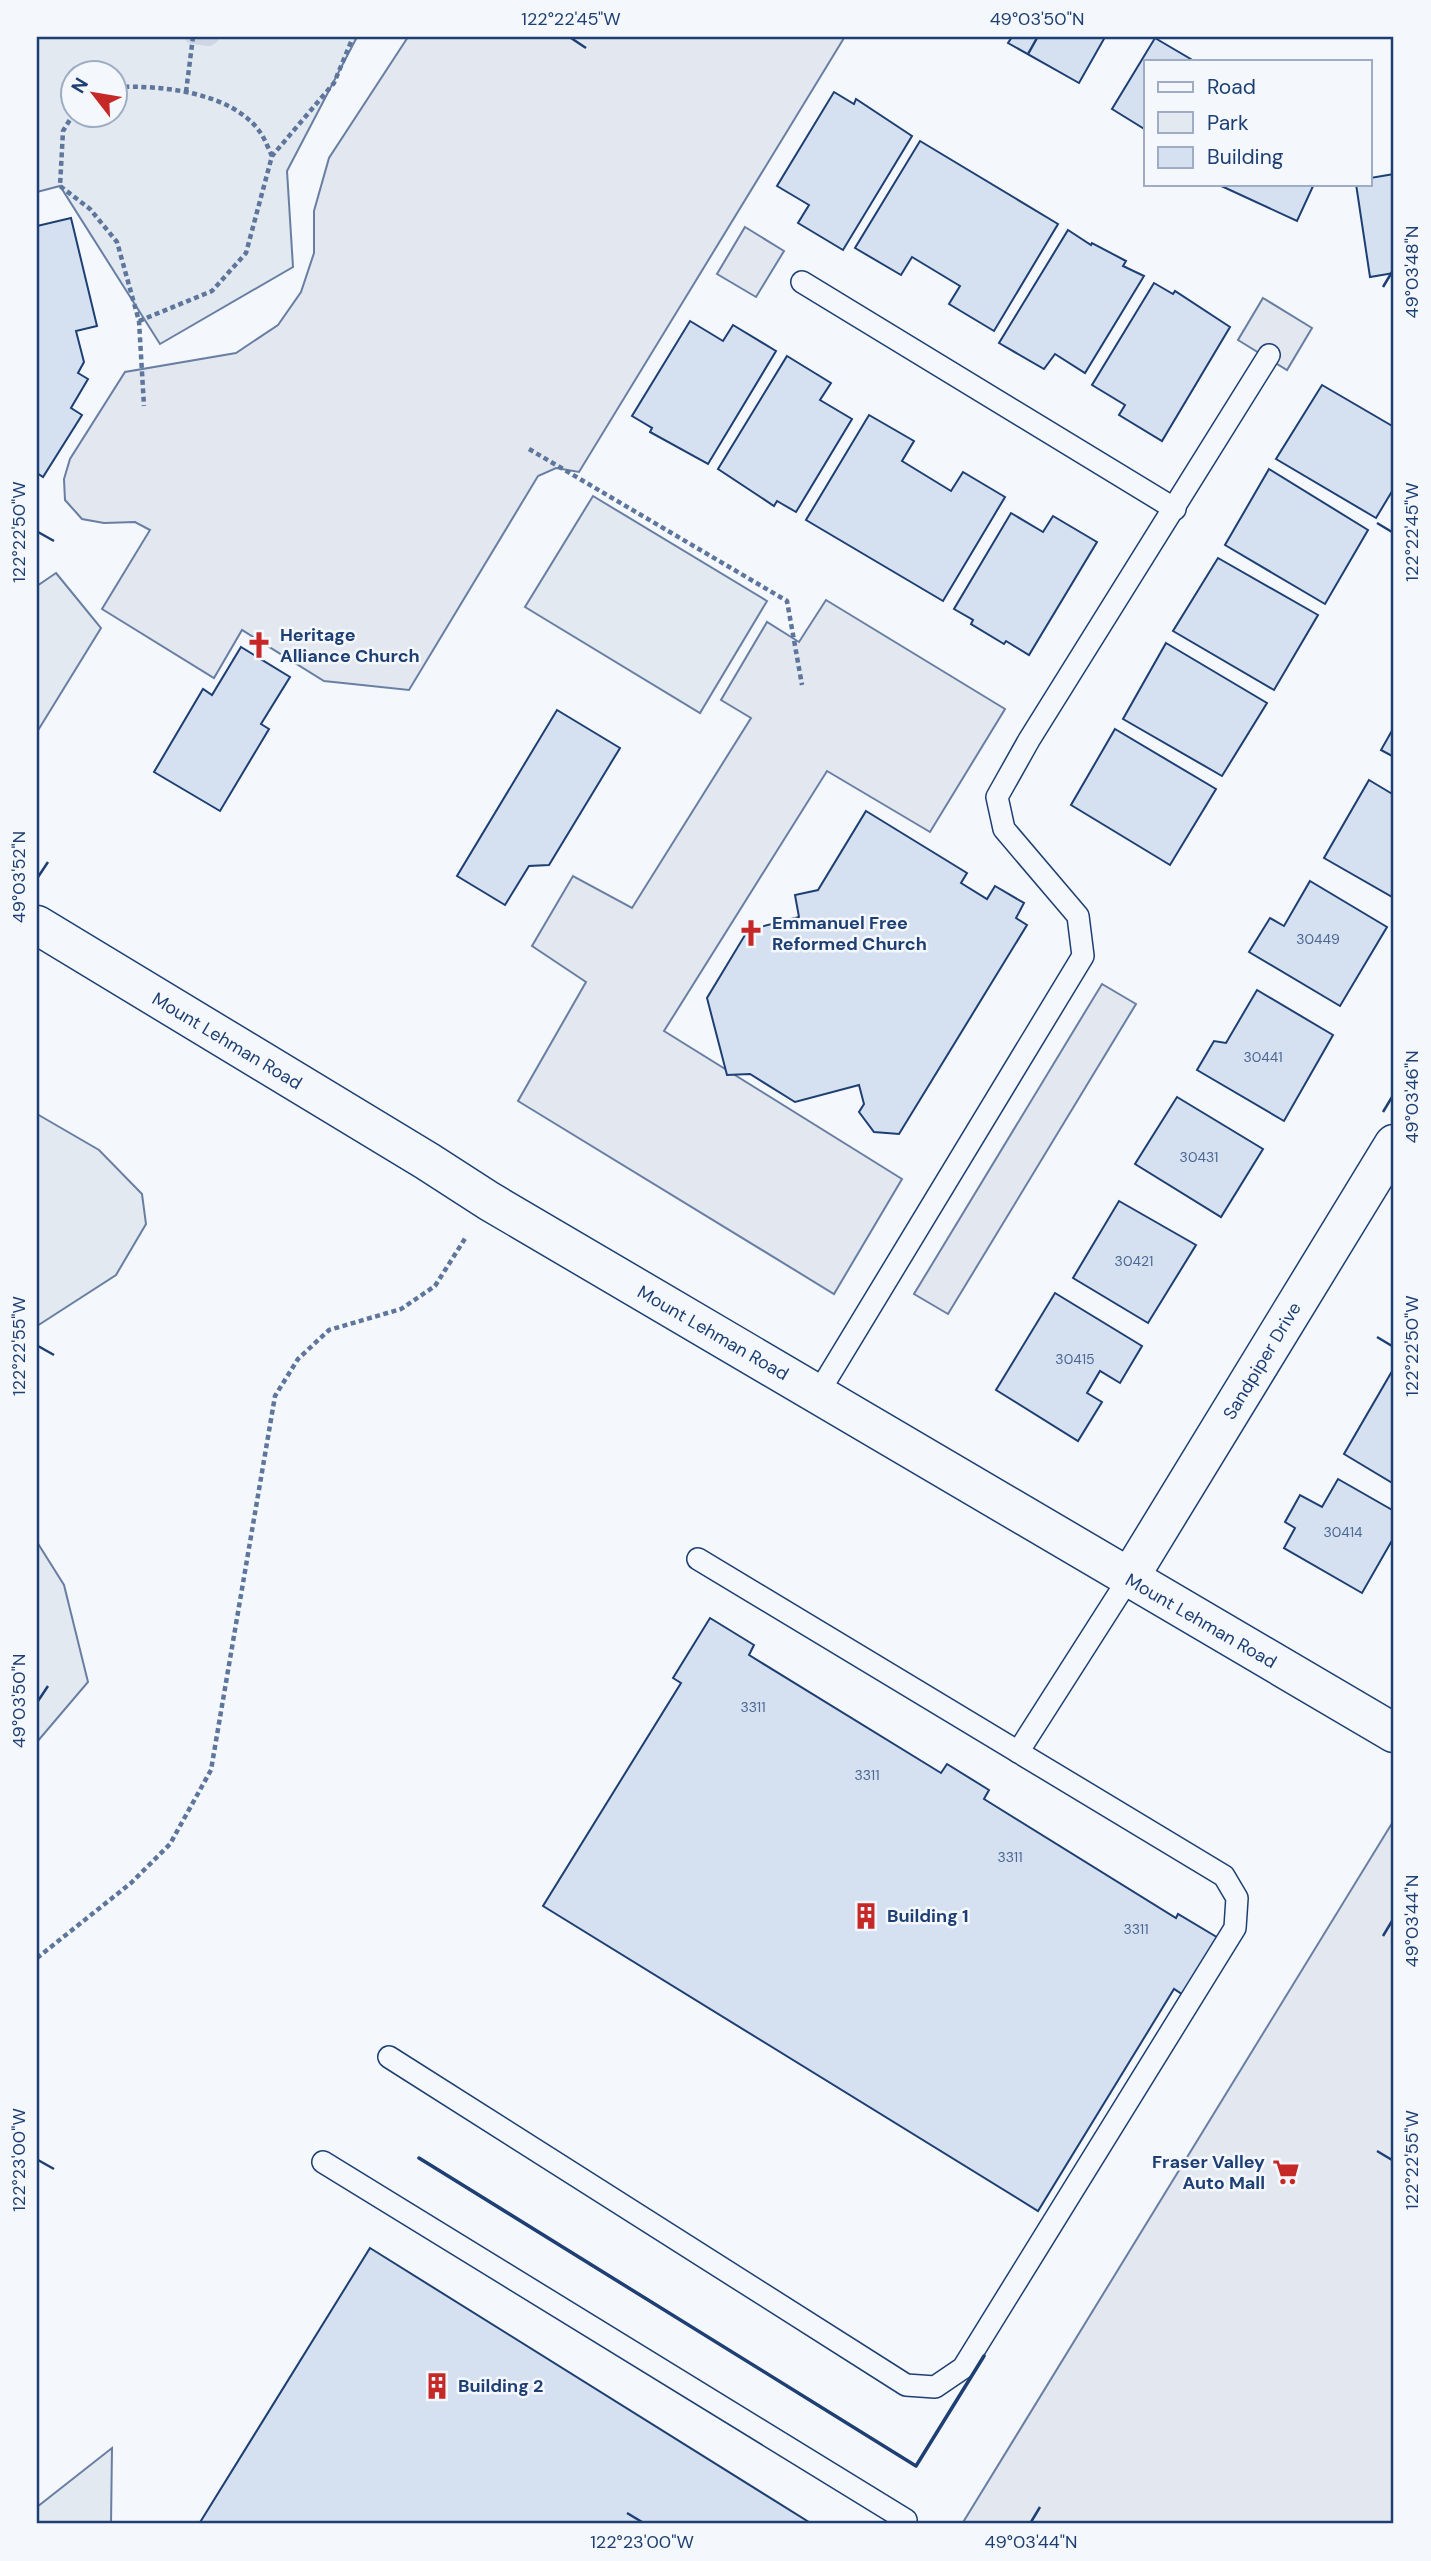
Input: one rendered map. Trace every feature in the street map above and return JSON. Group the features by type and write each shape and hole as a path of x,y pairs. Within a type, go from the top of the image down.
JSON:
{"main road":[{"name":"Mount Lehman Road","path":"37,925 489,1201 1394,1732"},
{"name":"Sandpiper Drive","path":"1129,1578 1394,1144"}],"lane":[{"path":"802,282 1175,509"},
{"path":"817,1395 1083,956 1078,916 1004,829 997,797 1029,740 1269,355"},
{"path":"389,2057 906,2385 935,2387 963,2368 1235,1928 1237,1898 1224,1876 698,1559"},
{"path":"1018,1752 1129,1578"},
{"path":"323,2162 906,2520"}],"path":[{"path":"186,92 193,37"},
{"path":"139,321 212,291 246,253 272,156 334,83 354,37"},
{"path":"130,87 186,92 233,108 260,131 272,156"},
{"path":"64,130 60,186 90,209 117,242 139,321 144,407"},
{"path":"530,449 787,601 802,685"},
{"path":"37,1958 131,1883 170,1844 211,1770 275,1396 298,1359 329,1330 401,1309 435,1286 489,1201"}],"green space":[{"path":"37,37 357,37 287,171 293,267 160,344 60,186 37,192"},
{"path":"593,496 767,601 700,713 525,607"},
{"path":"56,573 101,628 37,732 37,586"},
{"path":"37,1114 99,1150 142,1194 146,1224 116,1275 37,1326"},
{"path":"37,1542 64,1585 88,1682 37,1742"},
{"path":"112,2448 111,2524 37,2524 37,2507"}],"shaded area":[{"path":"408,37 844,38 579,472 556,468 538,476 409,690 324,681 242,630 214,678 102,609 150,530 135,522 104,523 82,519 65,500 64,479 70,459 125,372 236,353 278,325 301,292 314,253 314,211 329,158"},
{"path":"745,227 784,251 756,297 717,274"},
{"path":"1263,298 1312,328 1287,370 1238,340"},
{"path":"826,600 1005,709 930,832 827,771 664,1031 902,1179 834,1294 518,1101 586,982 532,946 573,876 632,908 751,718 721,700 767,622 799,642"},
{"path":"1102,984 1136,1004 948,1314 914,1294"},
{"name":"Fraser Valley Auto Mall","path":"1394,1820 1394,2524 962,2524"}],"building":[{"path":"1012,37 1105,37 1079,83 1008,43"},
{"path":"1155,38 1192,60 1144,60 1144,129 1112,109"},
{"path":"834,92 854,104 856,99 912,136 843,250 798,223 809,205 777,186"},
{"path":"920,141 1058,224 994,331 949,304 960,286 912,257 901,275 855,248"},
{"path":"1394,174 1394,273 1370,277 1356,186 1372,186 1372,178"},
{"path":"1221,186 1313,186 1297,221"},
{"path":"71,218 97,326 76,331 84,362 78,373 88,379 71,408 82,415 43,477 37,473 37,226"},
{"path":"1068,230 1091,245 1092,243 1126,261 1123,266 1144,276 1085,373 1055,354 1044,369 999,343"},
{"path":"1154,283 1173,294 1175,291 1230,327 1162,441 1119,415 1125,405 1092,385"},
{"path":"690,321 723,341 733,325 776,351 708,464 650,432 652,428 632,416"},
{"path":"787,356 831,383 820,400 852,419 796,512 777,501 774,506 718,469"},
{"path":"1322,385 1394,427 1394,488 1376,518 1276,459"},
{"path":"869,415 914,441 902,461 951,491 963,472 1005,497 943,601 806,520"},
{"path":"1269,469 1368,530 1325,604 1225,545"},
{"path":"1011,513 1043,532 1053,516 1097,542 1029,655 971,624 973,620 954,609"},
{"path":"1218,558 1318,615 1274,690 1173,631"},
{"path":"1166,643 1267,703 1222,776 1123,719"},
{"path":"241,647 290,677 261,724 269,729 220,811 154,772 203,689 212,695"},
{"path":"557,710 620,748 549,865 529,866 505,905 457,876"},
{"path":"1394,727 1394,757 1381,750"},
{"path":"1115,729 1216,789 1170,865 1071,805"},
{"path":"1369,780 1394,795 1394,898 1324,858"},
{"path":"866,811 967,873 961,883 987,899 995,886 1024,903 1016,918 1027,925 899,1134 874,1132 859,1112 864,1104 859,1085 795,1102 750,1074 727,1075 707,998 748,930 799,917 795,895 818,890"},
{"path":"1310,881 1387,927 1340,1006 1249,952 1270,918 1284,926"},
{"path":"1257,990 1333,1035 1284,1121 1197,1070 1214,1041 1226,1043"},
{"path":"1177,1097 1263,1149 1221,1217 1135,1164"},
{"path":"1119,1201 1196,1245 1148,1323 1073,1278"},
{"path":"1055,1293 1142,1346 1120,1383 1100,1371 1087,1393 1102,1402 1078,1441 996,1390"},
{"path":"1391,1373 1394,1375 1394,1484 1344,1454"},
{"path":"1338,1479 1394,1511 1394,1537 1362,1593 1284,1548 1295,1528 1285,1522 1300,1495 1322,1507"},
{"name":"Building 1","path":"710,1618 754,1645 749,1655 941,1773 947,1764 989,1790 984,1799 1176,1918 1178,1914 1220,1939 1185,1996 1174,1989 1038,2211 543,1906 681,1683 673,1678"},
{"name":"Building 2","path":"370,2248 812,2524 199,2524"}],"waterway":[{"path":"192,37 212,37"}],"wall":[{"path":"419,2158 916,2466 984,2356"}],"place":[{"name":"Heritage Alliance Church","path":"259,645"},
{"name":"Emmanuel Free Reformed Church","path":"751,933"},
{"name":"Building 1","path":"866,1916"},
{"name":"Fraser Valley Auto Mall","path":"1286,2172"},
{"name":"Building 2","path":"437,2386"}]}
